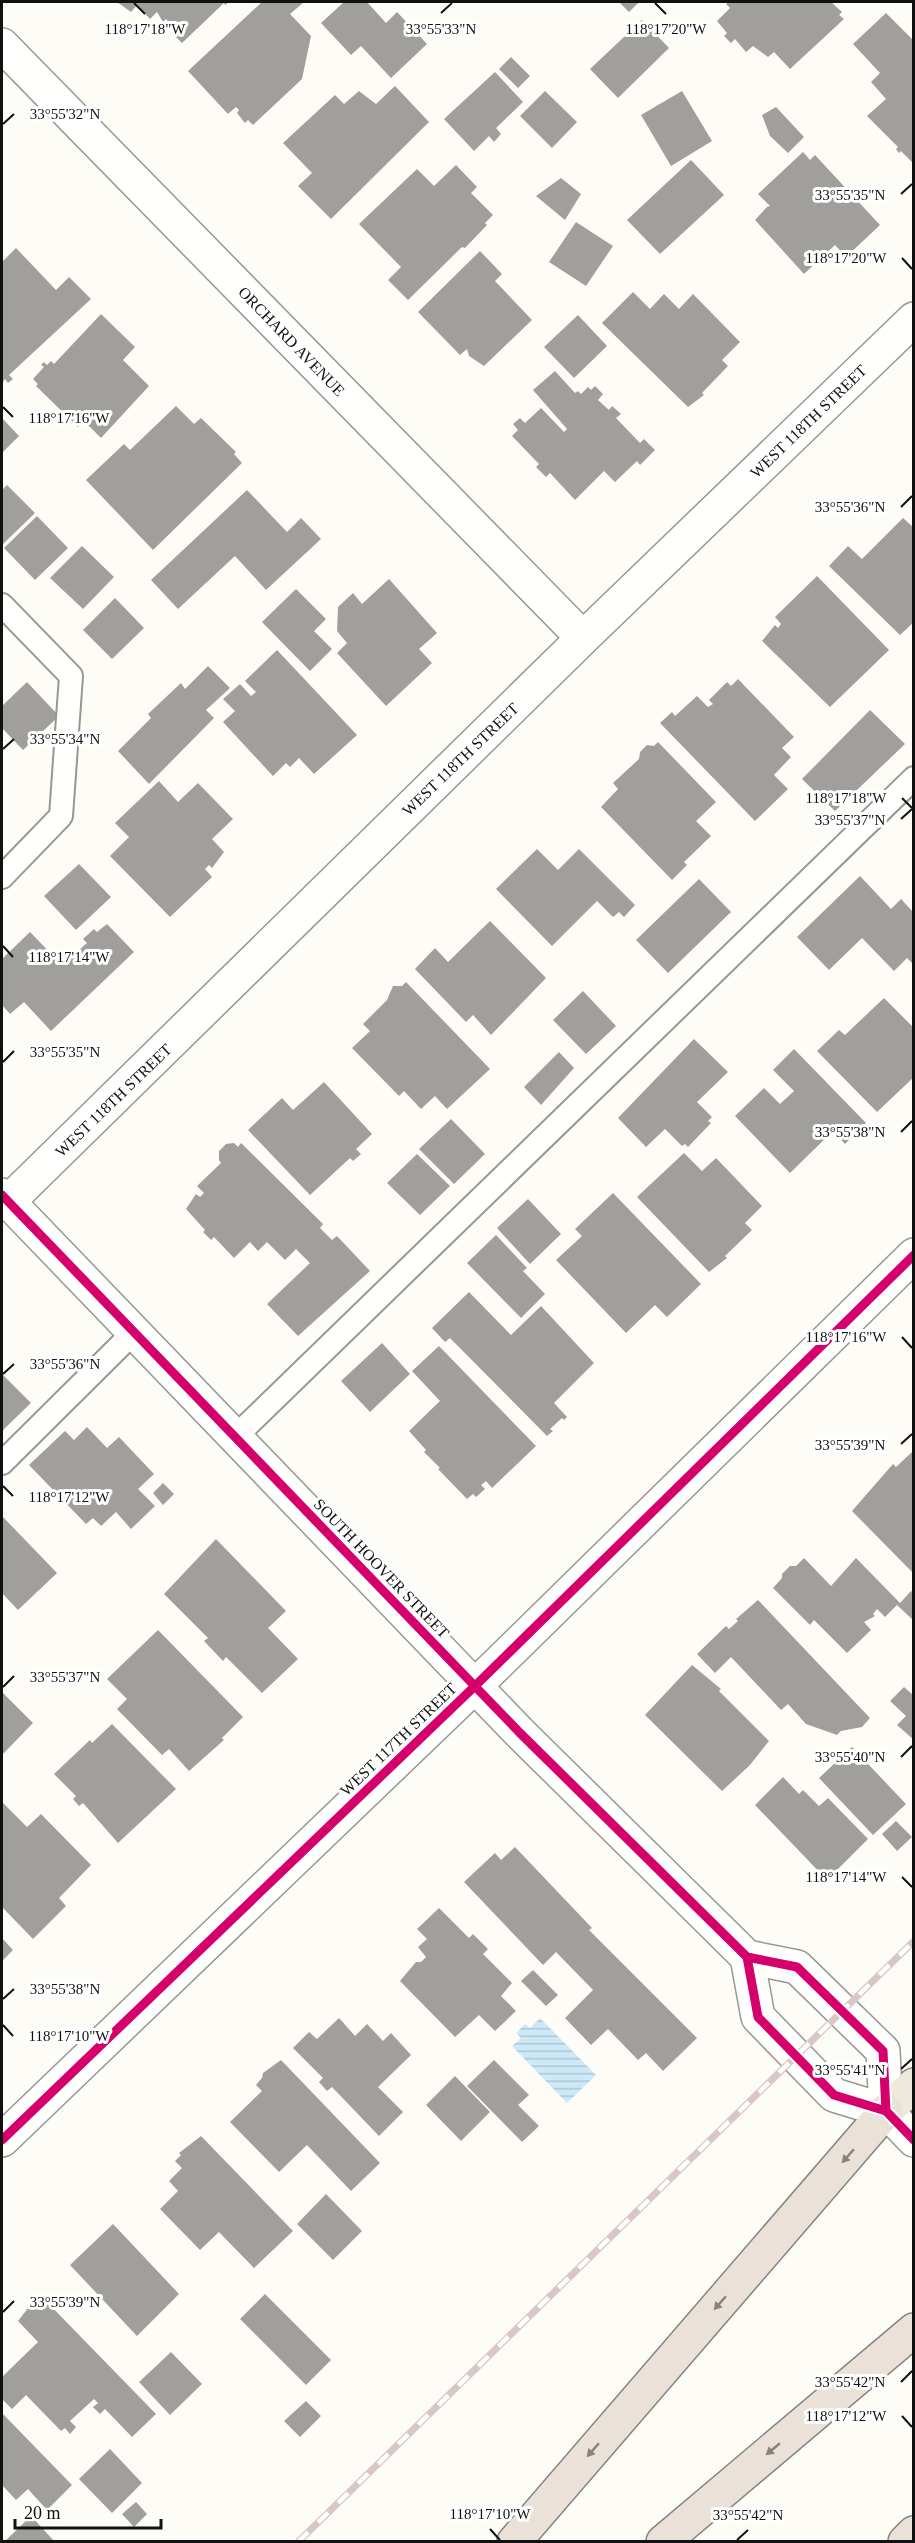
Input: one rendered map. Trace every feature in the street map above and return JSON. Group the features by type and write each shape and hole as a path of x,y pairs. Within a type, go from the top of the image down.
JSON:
{"highway":[{"path":"514,2541 886,2111"},
{"path":"663,2541 914,2330"},
{"path":"905,2541 914,2533"}],"main road":[{"path":"886,2111 914,2085"}],"street":[{"name":"ORCHARD AVENUE","path":"2,45 583,638"},
{"name":"WEST 118TH STREET","path":"5,1199 914,319"},
{"name":"SOUTH HOOVER STREET","path":"5,1199 475,1686 747,1957"},
{"name":"WEST 117TH STREET","path":"2,2140 475,1686 914,1255"},
{"path":"886,2111 883,2050 797,1967 747,1957 758,2017 834,2095 886,2111 914,2140"}],"lane":[{"path":"2,605 72,676 62,816 2,877"},
{"path":"235,1437 914,778"},
{"path":"2,1463 134,1332"}],"water":[{"path":"540,2018 596,2075 567,2103 512,2046 521,2038 516,2033 525,2024 530,2028"}],"building":[{"path":"117,2 229,2 225,5 224,3 182,43 172,33 175,29 166,19 163,22 157,12 150,19 137,5 131,12"},
{"path":"262,2 304,2 290,14 311,36 302,79 253,125 248,120 245,123 237,113 239,110 236,107 228,114 188,71"},
{"path":"344,2 367,2 386,23 397,12 427,44 391,78 361,46 351,55 321,23"},
{"path":"619,2 639,2 629,12"},
{"path":"729,2 831,2 842,12 839,15 844,19 790,69 774,52 768,57 753,46 746,52 735,39 731,43 724,36 727,33 717,21 730,8 726,4"},
{"path":"886,13 914,41 914,164 901,151 899,153 896,149 898,147 867,116 886,99 871,82 880,73 853,44"},
{"path":"642,20 669,48 618,98 590,69"},
{"path":"511,57 530,76 518,88 499,69"},
{"path":"495,72 523,102 496,128 501,134 494,142 489,136 474,151 444,119"},
{"path":"395,86 429,122 331,219 298,186 312,173 283,143 335,95 344,104 359,91 376,104"},
{"path":"545,91 577,122 552,148 520,116"},
{"path":"682,91 712,141 671,166 641,115"},
{"path":"776,107 804,137 788,153 770,136 762,115"},
{"path":"803,152 810,160 815,155 880,225 846,257 835,245 804,274 755,220 770,206 758,194"},
{"path":"691,160 724,195 660,254 627,220"},
{"path":"456,165 477,187 471,193 493,215 485,223 487,225 465,248 462,247 408,300 388,280 401,267 359,224 417,169 434,186"},
{"path":"561,178 581,194 565,220 536,196"},
{"path":"576,222 613,246 586,286 549,262"},
{"path":"16,248 56,290 69,277 91,299 9,375 13,379 8,383 5,379 2,383 2,262"},
{"path":"480,251 502,274 495,281 532,320 484,366 469,356 467,349 460,355 418,312"},
{"path":"633,292 650,309 664,294 679,309 693,294 740,342 722,360 728,366 702,393 704,395 688,407 602,323"},
{"path":"101,314 135,347 123,360 149,386 101,438 84,421 78,427 36,386 38,384 33,379 44,367 41,365 44,362 47,365 51,361 54,364"},
{"path":"578,315 607,346 574,378 544,347"},
{"path":"555,371 575,393 578,391 581,394 588,387 591,390 595,386 603,394 598,400 609,410 612,406 621,414 616,418 640,443 644,439 655,450 640,465 637,461 615,482 604,471 575,500 550,473 546,477 536,467 539,464 512,436 518,430 513,424 520,418 525,423 541,408 564,432 567,429 533,390"},
{"path":"176,406 194,424 201,418 236,452 234,454 242,463 153,550 86,480 124,444 130,450"},
{"path":"2,418 19,436 2,453"},
{"path":"7,485 35,513 2,545 2,490"},
{"path":"247,490 287,532 301,518 321,539 266,590 235,556 178,609 151,580"},
{"path":"37,516 68,548 35,580 4,548"},
{"path":"903,518 914,528 914,622 900,635 829,566 848,546 862,559"},
{"path":"82,546 114,577 83,609 50,578"},
{"path":"817,576 889,650 830,707 762,641 775,625 778,628 781,624 775,617"},
{"path":"389,579 437,633 419,649 432,663 386,706 337,653 347,643 337,631 338,607 353,593 362,604"},
{"path":"296,589 326,619 314,631 332,649 310,671 262,622"},
{"path":"115,598 144,628 112,659 83,630"},
{"path":"277,650 357,735 314,774 299,758 290,767 286,763 273,776 223,722 235,711 223,699 240,684 251,696 256,692 245,681"},
{"path":"208,666 230,688 206,710 214,718 149,784 118,751 151,718 148,714 181,683 185,689"},
{"path":"738,679 794,737 782,748 791,757 774,775 788,789 755,821 660,723 672,712 675,716 697,696 708,707 713,704 709,700 727,682 731,686"},
{"path":"27,682 59,716 23,750 2,728 2,706"},
{"path":"870,710 905,744 835,811 802,779"},
{"path":"658,742 716,802 696,821 711,836 684,862 687,865 672,880 601,807 618,789 613,783 639,759 640,752 647,745 654,746"},
{"path":"159,781 178,802 198,783 233,819 212,839 224,852 212,868 209,865 205,869 212,877 170,917 110,856 129,837 115,823"},
{"path":"537,849 558,870 579,849 635,905 624,917 619,912 613,917 597,901 552,946 496,889"},
{"path":"79,864 111,897 76,930 44,896"},
{"path":"860,876 891,909 901,899 914,913 914,965 907,958 894,971 862,938 829,970 797,937"},
{"path":"699,879 731,912 668,973 636,940"},
{"path":"490,921 546,978 491,1035 473,1015 466,1022 415,969 435,948 448,962"},
{"path":"107,924 134,952 51,1031 24,1002 10,1014 2,1005 2,959 30,932 62,965 87,943 83,939 94,929 97,932"},
{"path":"406,982 490,1069 447,1109 435,1096 421,1109 404,1091 399,1096 352,1048 370,1031 363,1024 387,1000 393,986 402,986"},
{"path":"583,991 616,1026 586,1054 553,1020"},
{"path":"884,998 914,1028 914,1077 877,1112 817,1051 839,1030 845,1035"},
{"path":"694,1039 728,1072 697,1102 712,1117 708,1121 711,1123 688,1147 685,1144 682,1146 665,1129 646,1147 618,1118"},
{"path":"794,1049 866,1123 845,1144 833,1131 790,1173 735,1116 764,1088 780,1104 794,1091 773,1070"},
{"path":"559,1052 574,1068 541,1105 524,1087"},
{"path":"324,1082 372,1134 356,1149 361,1154 353,1161 350,1158 310,1195 248,1130 282,1098 293,1110"},
{"path":"451,1119 485,1154 454,1184 419,1149"},
{"path":"234,1143 238,1147 241,1143 323,1224 320,1228 332,1240 337,1236 370,1271 298,1336 267,1304 310,1263 296,1249 285,1260 267,1242 258,1251 250,1242 234,1258 214,1237 211,1240 203,1232 205,1230 186,1209 196,1194 200,1197 204,1193 197,1186 221,1163 219,1151 226,1144"},
{"path":"684,1153 702,1171 716,1158 762,1206 745,1223 752,1230 725,1256 727,1258 709,1272 637,1197"},
{"path":"417,1154 450,1186 420,1215 387,1183"},
{"path":"613,1193 701,1284 667,1317 655,1305 626,1333 556,1260 582,1236 575,1229"},
{"path":"528,1199 561,1234 530,1264 497,1228"},
{"path":"496,1235 527,1268 523,1271 545,1294 521,1318 467,1263"},
{"path":"469,1292 511,1335 541,1306 594,1363 554,1403 567,1417 564,1420 562,1418 550,1429 553,1431 547,1436 450,1338 445,1342 432,1328"},
{"path":"382,1343 410,1374 370,1412 341,1381"},
{"path":"439,1346 536,1446 492,1488 486,1481 481,1485 485,1489 476,1497 473,1494 467,1499 438,1469 440,1468 424,1452 426,1450 409,1431 440,1401 412,1371"},
{"path":"2,1374 31,1403 2,1431"},
{"path":"87,1427 107,1448 119,1437 154,1474 138,1489 155,1506 131,1529 116,1512 101,1526 93,1518 86,1524 29,1465 65,1431 74,1440"},
{"path":"912,1452 914,1454 914,1574 852,1511 893,1464 896,1467"},
{"path":"163,1483 174,1494 163,1505 153,1493"},
{"path":"2,1516 57,1573 18,1610 2,1593"},
{"path":"216,1539 286,1611 268,1628 298,1659 262,1693 226,1657 223,1661 204,1641 208,1638 164,1594"},
{"path":"804,1558 831,1586 856,1558 900,1603 911,1591 914,1593 914,1621 897,1605 885,1617 877,1609 873,1614 875,1616 864,1622 871,1630 847,1653 814,1620 810,1625 773,1588 790,1566 796,1566"},
{"path":"758,1600 870,1718 862,1727 841,1731 837,1735 806,1724 788,1704 781,1710 731,1657 715,1673 697,1654 726,1626 729,1629 738,1621 736,1619"},
{"path":"158,1630 243,1717 222,1738 224,1740 189,1771 169,1749 162,1755 117,1709 127,1699 107,1679"},
{"path":"692,1665 721,1689 719,1691 769,1741 750,1765 722,1791 645,1715"},
{"path":"904,1687 914,1696 914,1740 897,1725 906,1716 890,1701"},
{"path":"2,1692 33,1723 2,1755"},
{"path":"112,1724 176,1789 118,1843 83,1803 79,1806 73,1799 76,1796 54,1774 90,1740 92,1743"},
{"path":"852,1747 906,1804 873,1835 819,1778"},
{"path":"783,1777 799,1794 803,1790 819,1806 828,1798 868,1839 827,1880 755,1805"},
{"path":"2,1802 27,1827 41,1814 91,1865 59,1898 66,1906 33,1939 2,1907"},
{"path":"896,1821 912,1837 897,1851 882,1834"},
{"path":"515,1847 592,1928 589,1930 697,2038 663,2071 646,2053 638,2060 608,2029 591,2045 565,2018 593,1990 556,1952 543,1965 464,1882 495,1853 501,1860"},
{"path":"439,1908 469,1938 473,1934 488,1949 483,1954 512,1983 501,1996 516,2011 495,2031 479,2015 455,2037 400,1981 416,1962 421,1962 426,1957 418,1947 427,1939 417,1929"},
{"path":"2,1938 13,1950 2,1961"},
{"path":"533,1970 558,1995 546,2006 521,1981"},
{"path":"339,2018 355,2036 367,2024 383,2041 391,2033 411,2055 378,2087 403,2112 379,2136 332,2087 327,2091 319,2082 323,2078 293,2048 309,2032 317,2039"},
{"path":"281,2060 380,2163 351,2191 307,2145 279,2172 230,2122 262,2091 256,2085 263,2073"},
{"path":"494,2060 529,2095 518,2105 539,2126 522,2142 467,2086"},
{"path":"455,2076 490,2112 461,2141 426,2105"},
{"path":"201,2136 293,2231 254,2268 219,2232 200,2250 160,2209 178,2191 169,2181 182,2168 175,2161 181,2155 179,2153"},
{"path":"326,2194 362,2231 333,2260 297,2224"},
{"path":"113,2224 179,2294 137,2336 70,2265"},
{"path":"265,2294 331,2360 306,2385 240,2319"},
{"path":"43,2298 156,2414 132,2437 105,2409 100,2414 93,2407 98,2403 94,2399 70,2421 76,2427 70,2434 65,2428 61,2431 26,2395 12,2409 2,2399 2,2377 38,2342 18,2321 32,2303 38,2303"},
{"path":"171,2352 202,2384 170,2415 139,2382"},
{"path":"306,2401 321,2416 300,2437 284,2421"},
{"path":"2,2413 72,2485 47,2510 28,2489 16,2500 2,2485"},
{"path":"110,2449 142,2483 112,2513 79,2479"},
{"path":"136,2502 147,2514 134,2527 122,2514"},
{"path":"31,2516 55,2542 4,2542"}],"railway":[{"path":"298,2542 914,1941"}],"cycle path":[{"path":"2,1195 520,1733 747,1957 797,1967 883,2051 886,2111"},
{"path":"2,2140 475,1686 914,1255"},
{"path":"747,1957 758,2017 834,2095 886,2111 914,2140"}]}
